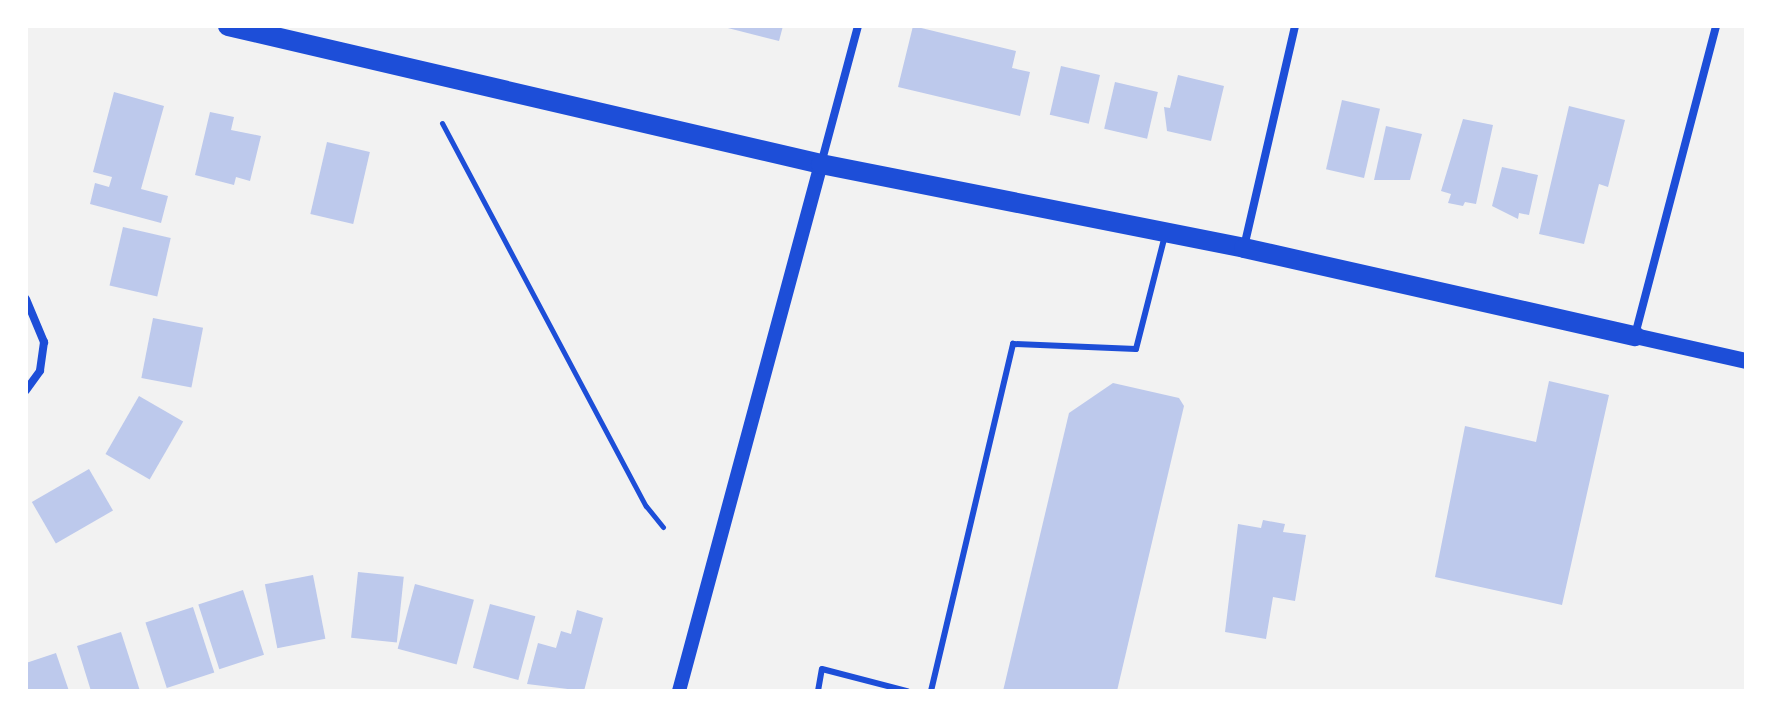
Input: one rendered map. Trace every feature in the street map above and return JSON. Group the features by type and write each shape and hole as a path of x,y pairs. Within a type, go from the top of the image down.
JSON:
{"main road":[{"path":"228,26 821,164 1166,231 1746,361"}],"street":[{"path":"679,691 858,26"},
{"path":"1244,248 1295,26"},
{"path":"1635,336 1716,26"},
{"path":"26,299 44,342 40,371 26,390"}],"lane":[{"path":"931,691 1013,344 1136,349 1166,231"},
{"path":"818,691 822,669 907,691"}],"path":[{"path":"442,123 646,506 663,527"}],"building":[{"path":"720,26 783,26 779,41"},
{"path":"913,26 1016,51 1012,68 1030,72 1020,116 898,87"},
{"path":"1061,66 1100,75 1089,124 1050,115"},
{"path":"1178,75 1224,86 1211,141 1167,131 1164,107 1170,108"},
{"path":"1115,82 1158,92 1147,139 1104,129"},
{"path":"114,92 164,106 141,189 168,196 161,223 90,204 95,183 109,187 112,177 93,172"},
{"path":"1342,100 1380,109 1364,178 1326,169"},
{"path":"1569,106 1625,120 1608,187 1599,184 1584,244 1539,234"},
{"path":"210,112 234,117 231,130 261,136 250,181 236,177 234,185 195,175"},
{"path":"1463,119 1493,125 1476,204 1465,202 1463,206 1448,203 1451,194 1441,191"},
{"path":"1386,126 1422,134 1410,180 1374,180"},
{"path":"327,142 370,152 353,224 310,214"},
{"path":"1502,167 1538,175 1529,215 1519,213 1518,219 1492,206"},
{"path":"123,227 171,238 157,296 110,285"},
{"path":"153,318 203,328 191,388 141,378"},
{"path":"1549,381 1609,395 1562,605 1435,577 1465,426 1536,442"},
{"path":"1113,383 1179,398 1184,406 1117,691 1003,691 1069,413"},
{"path":"139,396 183,422 150,480 106,454"},
{"path":"89,469 113,511 56,544 32,502"},
{"path":"1263,520 1285,524 1283,532 1306,535 1295,601 1273,597 1266,639 1225,632 1238,524 1261,528"},
{"path":"358,572 404,577 397,642 351,638"},
{"path":"313,575 325,639 277,648 265,584"},
{"path":"415,584 474,600 457,665 398,649"},
{"path":"243,590 264,655 219,669 198,605"},
{"path":"490,604 535,616 518,680 473,668"},
{"path":"193,607 214,673 167,688 145,622"},
{"path":"577,610 603,618 584,691 527,684 538,643 556,648 561,631 571,634"},
{"path":"121,632 140,691 91,691 77,646"},
{"path":"56,653 69,691 26,691 26,663"}]}
